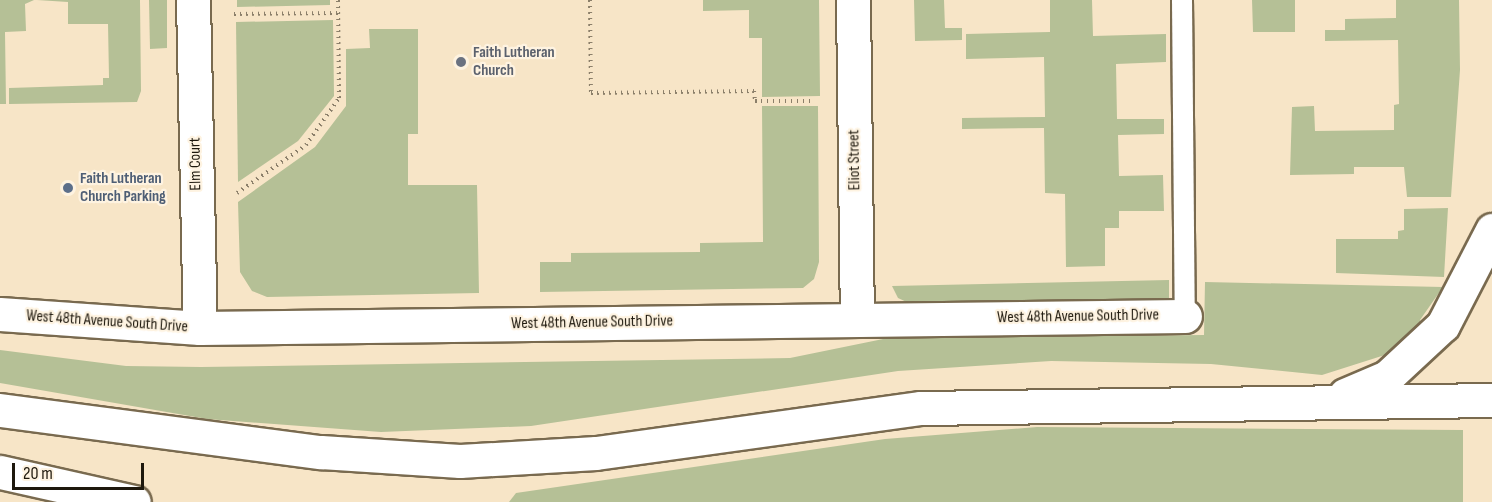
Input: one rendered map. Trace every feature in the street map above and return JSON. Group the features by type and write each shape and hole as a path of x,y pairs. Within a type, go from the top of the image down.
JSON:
{"main road":[{"name":"Elm Court","path":"193,0 200,328"},
{"name":"Eliot Street","path":"853,0 857,320"},
{"path":"1333,400 1388,377 1443,325 1492,230"},
{"name":"West 48th Avenue South Drive","path":"0,314 200,328 1185,315"},
{"path":"0,410 321,452 460,461 596,453 921,408 1333,400 1492,400"},
{"path":"0,472 134,502"}],"lane":[{"path":"1182,0 1185,315"}],"path":[{"path":"232,197 306,144 339,98 338,0"},
{"path":"590,0 591,93 754,91 755,101 824,101"},
{"path":"228,14 338,13"}],"green space":[{"path":"0,0 34,0 25,4 26,31 5,32 6,104 0,104"},
{"path":"37,0 140,0 141,91 137,102 9,104 9,88 103,85 103,78 109,78 108,24 68,24 68,2"},
{"path":"149,0 167,0 167,48 150,49"},
{"path":"237,0 330,0 330,5 237,7"},
{"path":"703,0 819,0 820,96 762,97 762,38 749,38 749,10 703,11"},
{"path":"914,0 944,0 945,28 962,28 962,40 915,41"},
{"path":"1050,0 1092,0 1093,36 1166,34 1166,62 1116,64 1117,119 1164,119 1164,134 1118,135 1119,176 1163,175 1164,211 1119,211 1119,228 1105,228 1105,266 1066,267 1065,194 1045,193 1044,128 962,129 962,118 1045,117 1044,57 966,59 966,34 1050,32"},
{"path":"1252,0 1295,0 1295,32 1253,32"},
{"path":"1396,0 1459,0 1460,70 1451,197 1407,197 1404,167 1354,167 1354,174 1290,175 1292,107 1314,106 1315,131 1394,130 1394,105 1399,104 1398,40 1325,41 1325,30 1345,30 1345,19 1396,18"},
{"path":"333,20 334,96 298,141 238,182 236,22"},
{"path":"369,29 418,29 418,134 408,134 408,185 477,185 479,293 267,297 252,291 240,272 238,202 315,147 346,106 346,49 370,48"},
{"path":"762,106 818,106 819,262 814,279 803,288 540,292 540,262 571,262 571,253 700,252 700,243 763,242"},
{"path":"1448,208 1444,277 1336,273 1336,239 1398,239 1398,231 1404,230 1404,209"},
{"path":"1169,280 1169,300 913,305 898,298 892,286"},
{"path":"1205,282 1443,287 1420,320 1423,328 1388,354 1322,375 1211,364 1051,361 898,371 531,426 381,432 207,419 0,383 0,350 126,366 201,367 790,358 888,338 1204,335"},
{"path":"1037,427 1463,430 1463,502 509,502 516,493 885,439"}],"place":[{"name":"Faith Lutheran Church","path":"461,62"},
{"name":"Faith Lutheran Church Parking","path":"68,188"}]}
